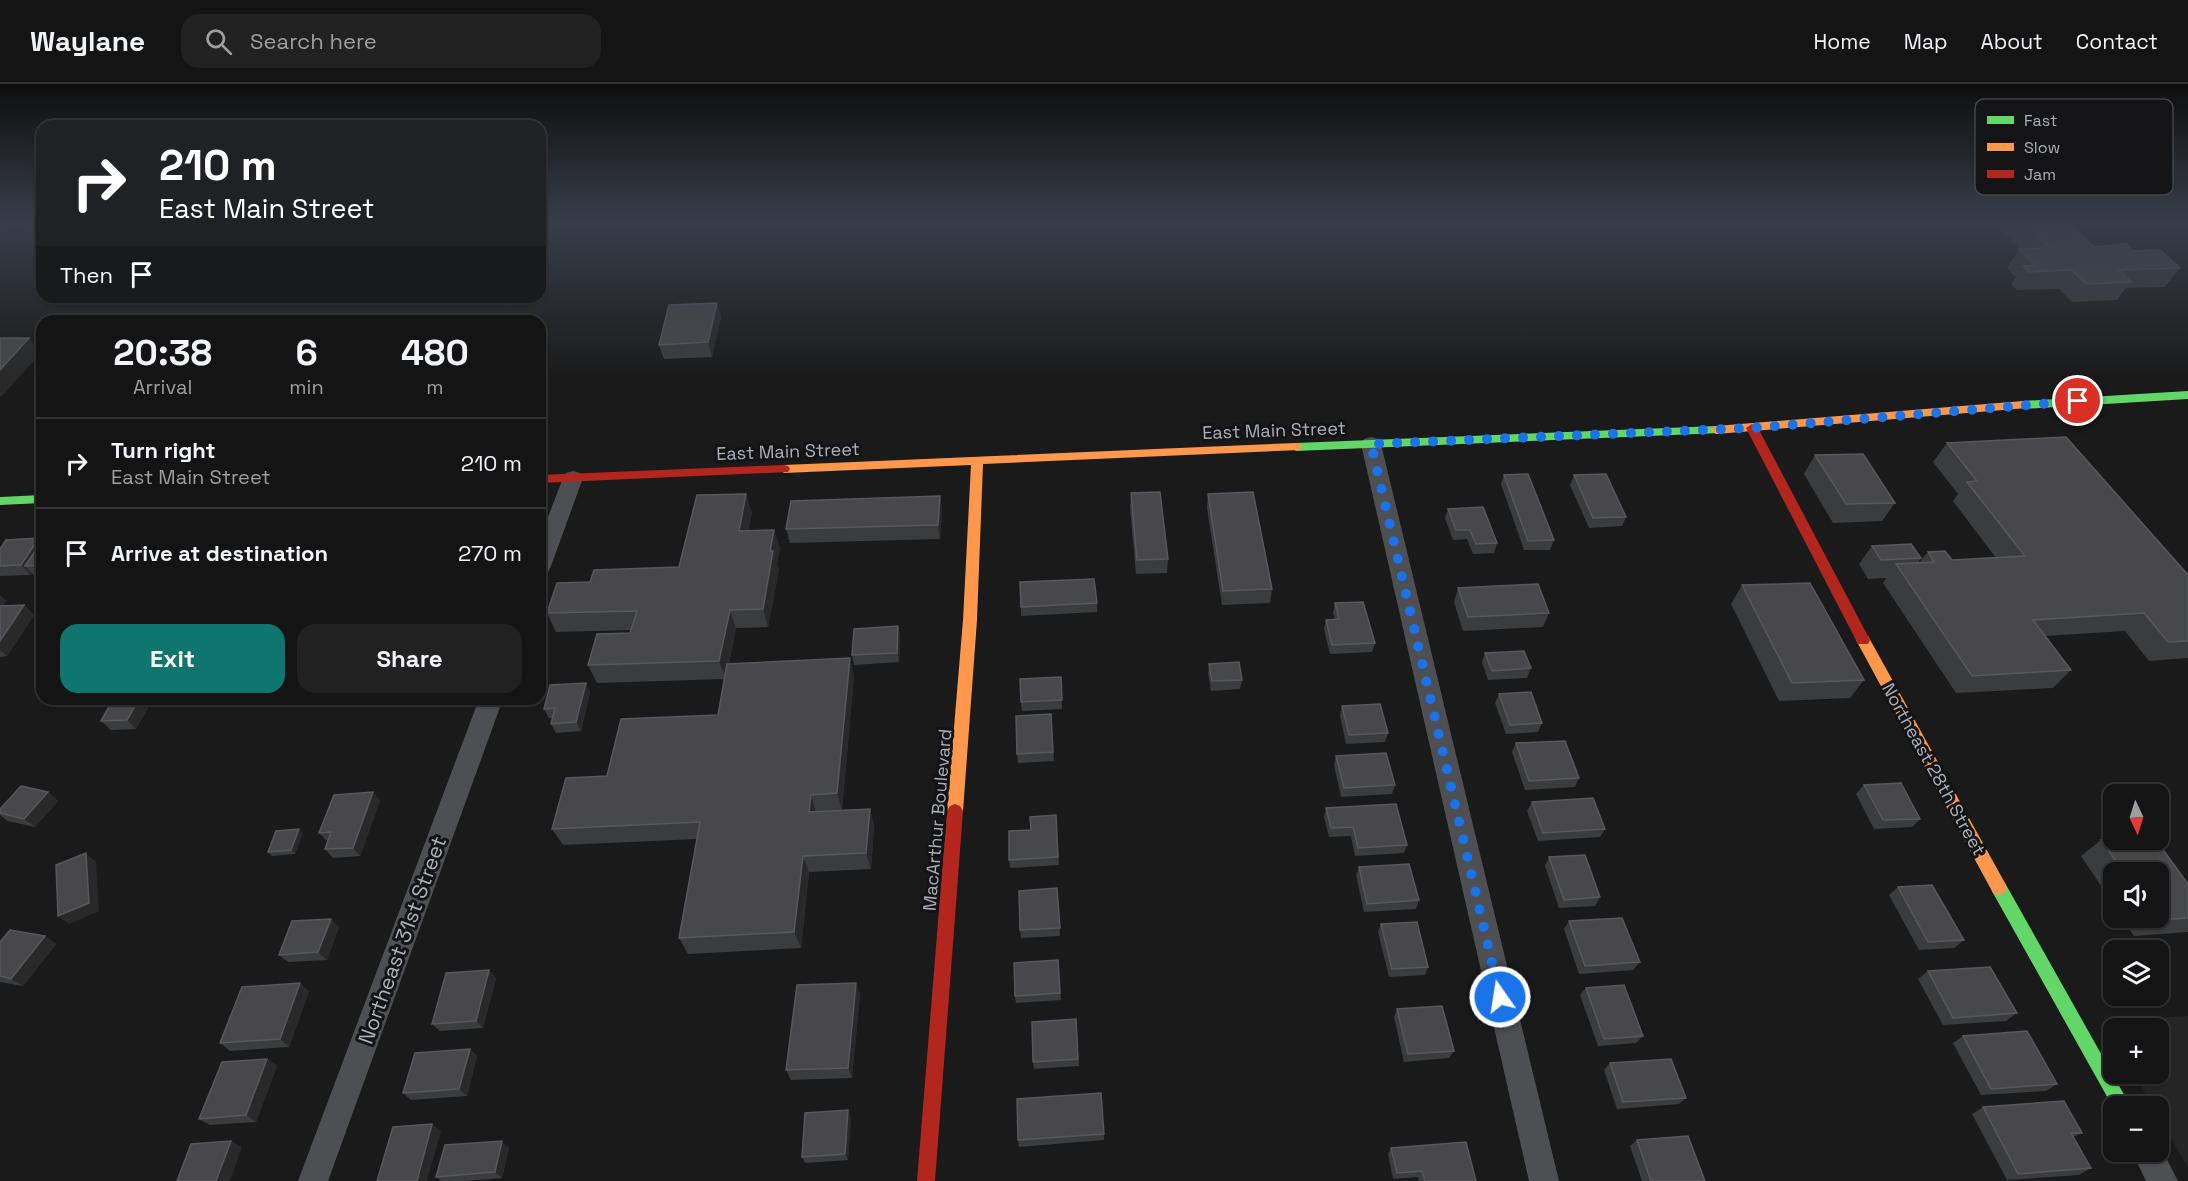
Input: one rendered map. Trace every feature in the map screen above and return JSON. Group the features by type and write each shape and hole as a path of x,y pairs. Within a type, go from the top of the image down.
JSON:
{"main road":[{"name":"East Main Street","path":"546,479 1752,428 2011,406 2188,395"},
{"name":"Northeast 28th Street","path":"1752,428 1887,687 2116,1096"},
{"name":"MacArthur Boulevard","path":"926,1181 970,620 977,461"},
{"path":"0,501 36,500"}],"street":[{"path":"1371,444 1544,1181"},
{"path":"546,550 573,478"},
{"name":"Northeast 31st Street","path":"313,1181 489,705"},
{"path":"2153,1162 2163,1181"}],"shaded area":[{"path":"2188,1016 2188,1168 2169,1135 2169,1096 2147,1096 2140,1084 2169,1084 2169,1018 2154,1018"}],"building":[{"path":"2076,274 2123,274 2131,282 2086,284"},
{"path":"717,303 708,342 659,345 669,305"},
{"path":"0,338 29,338 0,370"},
{"path":"2066,437 2188,575 2188,641 2168,642 2144,613 2033,620 2071,670 1972,676 1896,564 1934,562 1928,552 1945,551 1952,560 2025,556 1967,482 1977,481 1947,443"},
{"path":"1863,454 1895,503 1846,504 1815,455"},
{"path":"1528,474 1554,540 1528,541 1504,475"},
{"path":"1606,474 1626,517 1593,518 1574,475"},
{"path":"1160,492 1168,559 1137,560 1131,493"},
{"path":"1253,492 1272,589 1223,591 1208,494"},
{"path":"746,494 739,531 774,530 770,551 773,551 763,609 730,610 719,661 588,665 597,634 630,633 637,611 547,613 557,583 590,582 594,570 679,567 697,495"},
{"path":"940,496 938,525 786,529 791,501"},
{"path":"1483,507 1497,543 1476,544 1470,530 1456,530 1448,509"},
{"path":"36,538 36,542 21,565 0,566 0,549 6,540"},
{"path":"1911,544 1921,558 1881,560 1872,546"},
{"path":"36,550 36,565 25,566"},
{"path":"1094,579 1097,603 1021,607 1020,582"},
{"path":"1810,583 1864,680 1792,683 1742,585"},
{"path":"1538,584 1549,613 1468,617 1458,588"},
{"path":"1363,602 1375,643 1332,645 1326,620 1339,619 1335,603"},
{"path":"24,605 0,641 0,606"},
{"path":"898,626 897,653 852,655 854,629"},
{"path":"1524,651 1531,668 1492,671 1485,653"},
{"path":"850,658 837,793 811,795 809,812 870,809 866,853 803,856 794,932 679,938 700,822 552,829 566,778 607,776 621,719 718,715 727,664"},
{"path":"1239,662 1242,680 1212,681 1209,664"},
{"path":"1061,677 1062,700 1021,702 1020,679"},
{"path":"586,683 576,722 551,724 555,708 544,709 550,685"},
{"path":"1531,692 1542,723 1510,725 1499,694"},
{"path":"1380,704 1388,733 1349,735 1342,706"},
{"path":"110,705 136,705 127,720 101,721"},
{"path":"1051,714 1053,752 1017,754 1016,716"},
{"path":"1565,741 1579,778 1529,781 1516,743"},
{"path":"1386,753 1395,785 1344,788 1336,756"},
{"path":"1901,783 1920,819 1883,820 1864,785"},
{"path":"21,786 48,792 24,819 0,813 0,809"},
{"path":"373,792 353,848 325,849 331,832 319,833 334,795"},
{"path":"1593,798 1605,829 1543,833 1532,802"},
{"path":"1396,804 1407,845 1358,848 1353,827 1331,828 1326,808"},
{"path":"1056,815 1058,857 1009,860 1009,831 1031,830 1030,817"},
{"path":"299,829 291,850 268,852 276,831"},
{"path":"2108,850 2163,850 2188,884 2188,918 2169,919 2169,862 2116,862"},
{"path":"86,853 89,903 58,916 56,865"},
{"path":"1585,855 1600,897 1564,900 1549,857"},
{"path":"1409,864 1419,900 1367,904 1359,867"},
{"path":"1932,885 1964,940 1928,942 1898,887"},
{"path":"1057,888 1060,928 1020,930 1019,891"},
{"path":"1622,918 1640,962 1585,966 1569,921"},
{"path":"331,919 318,952 279,955 292,921"},
{"path":"1417,922 1428,967 1392,969 1381,924"},
{"path":"10,930 45,936 11,979 0,976 0,942"},
{"path":"1058,960 1060,993 1015,996 1014,963"},
{"path":"1990,967 2017,1013 1953,1018 1928,971"},
{"path":"489,970 476,1021 432,1024 446,973"},
{"path":"300,983 280,1039 220,1043 242,987"},
{"path":"856,983 848,1068 786,1070 797,985"},
{"path":"1624,985 1643,1036 1604,1039 1586,988"},
{"path":"1442,1006 1454,1051 1408,1054 1397,1009"},
{"path":"1076,1019 1078,1059 1033,1062 1032,1022"},
{"path":"2027,1031 2057,1084 1991,1089 1963,1036"},
{"path":"470,1049 459,1089 403,1093 415,1053"},
{"path":"267,1059 246,1115 199,1119 222,1062"},
{"path":"1671,1059 1686,1098 1623,1102 1610,1063"},
{"path":"1101,1093 1104,1134 1018,1140 1017,1099"},
{"path":"2064,1101 2082,1133 2071,1133 2091,1168 2018,1174 1983,1107"},
{"path":"848,1110 845,1154 802,1157 805,1113"},
{"path":"432,1124 417,1181 377,1181 393,1127"},
{"path":"1688,1136 1705,1181 1651,1181 1637,1140"},
{"path":"231,1141 216,1181 177,1181 191,1144"},
{"path":"502,1141 495,1172 436,1177 445,1145"},
{"path":"1466,1142 1476,1181 1425,1181 1422,1171 1397,1173 1391,1148"}],"traffic: fast":[{"path":"2023,405 2188,395"},
{"path":"1296,447 1716,430"},
{"path":"0,501 36,499"},
{"path":"1999,888 2116,1096"}],"traffic: slow":[{"path":"1716,430 2023,405"},
{"path":"784,469 1296,447"},
{"path":"955,811 970,620 977,461"},
{"path":"1863,640 1999,888"}],"traffic: jam":[{"path":"1752,428 1863,640"},
{"path":"546,479 784,469"},
{"path":"926,1181 955,811"}],"route":[{"path":"1500,997 1371,444 1752,428 2078,401"}]}
